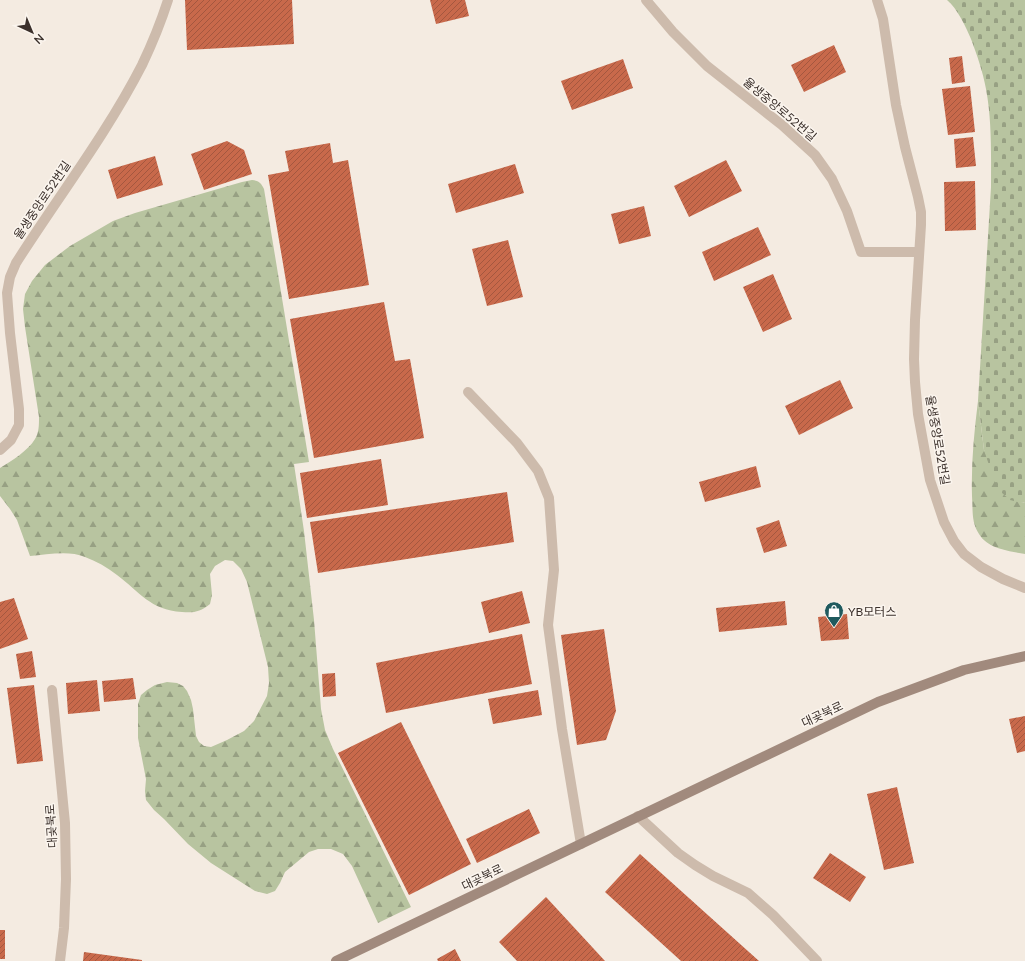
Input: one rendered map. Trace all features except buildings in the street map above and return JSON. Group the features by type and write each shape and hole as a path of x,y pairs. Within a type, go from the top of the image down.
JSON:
{"street":[{"name":"율생중앙로52번길","path":"0,450 11,440 19,425 19,409 7,293 10,276 16,263 102,134 126,94 142,64 161,22 168,0"},
{"name":"율생중앙로52번길","path":"646,0 673,32 706,66 782,125 814,155 832,180 847,210 861,252 919,252"},
{"name":"율생중앙로52번길","path":"877,0 883,19 896,105 921,212 914,358 918,414 930,480 944,522 954,541 964,554 981,567 1003,579 1025,588"},
{"path":"468,392 517,444 538,471 549,498 554,570 548,626 580,844"},
{"name":"대곶북로","path":"336,961 878,702 964,670 1025,656"},
{"name":"대곶북로","path":"52,690 65,823 66,879 64,928 60,961"},
{"path":"638,816 678,853 713,876 748,893 817,961"}],"green space":[{"path":"947,0 1025,0 1025,502 1022,503 1010,500 1001,492 994,480 984,450 978,401 991,187 991,138 989,113 986,89 978,57 964,23 951,3"},
{"path":"252,180 260,183 264,189 309,462 294,464 304,531 314,620 321,709 325,730 411,907 378,923 352,866 343,854 331,849 318,849 309,852 285,872 275,891 267,894 255,891 211,863 188,844 146,800 146,779 138,738 138,704 141,695 155,685 167,682 177,683 183,686 191,700 196,736 199,742 204,746 211,747 244,731 254,721 267,696 269,683 268,667 247,582 241,569 233,561 225,560 215,566 210,574 212,595 210,604 203,609 193,612 171,611 153,604 109,569 89,559 78,555 65,553 30,556 17,520 0,496 0,468 28,448 36,437 38,429 39,417 23,309 25,294 32,281 45,265 70,246 113,221 135,213"},
{"path":"978,401 984,450 1022,503 1025,502 1025,554 1012,552 993,546 983,539 976,529 973,511 972,472"}],"place":[{"name":"YB모터스","path":"834,628"}]}
